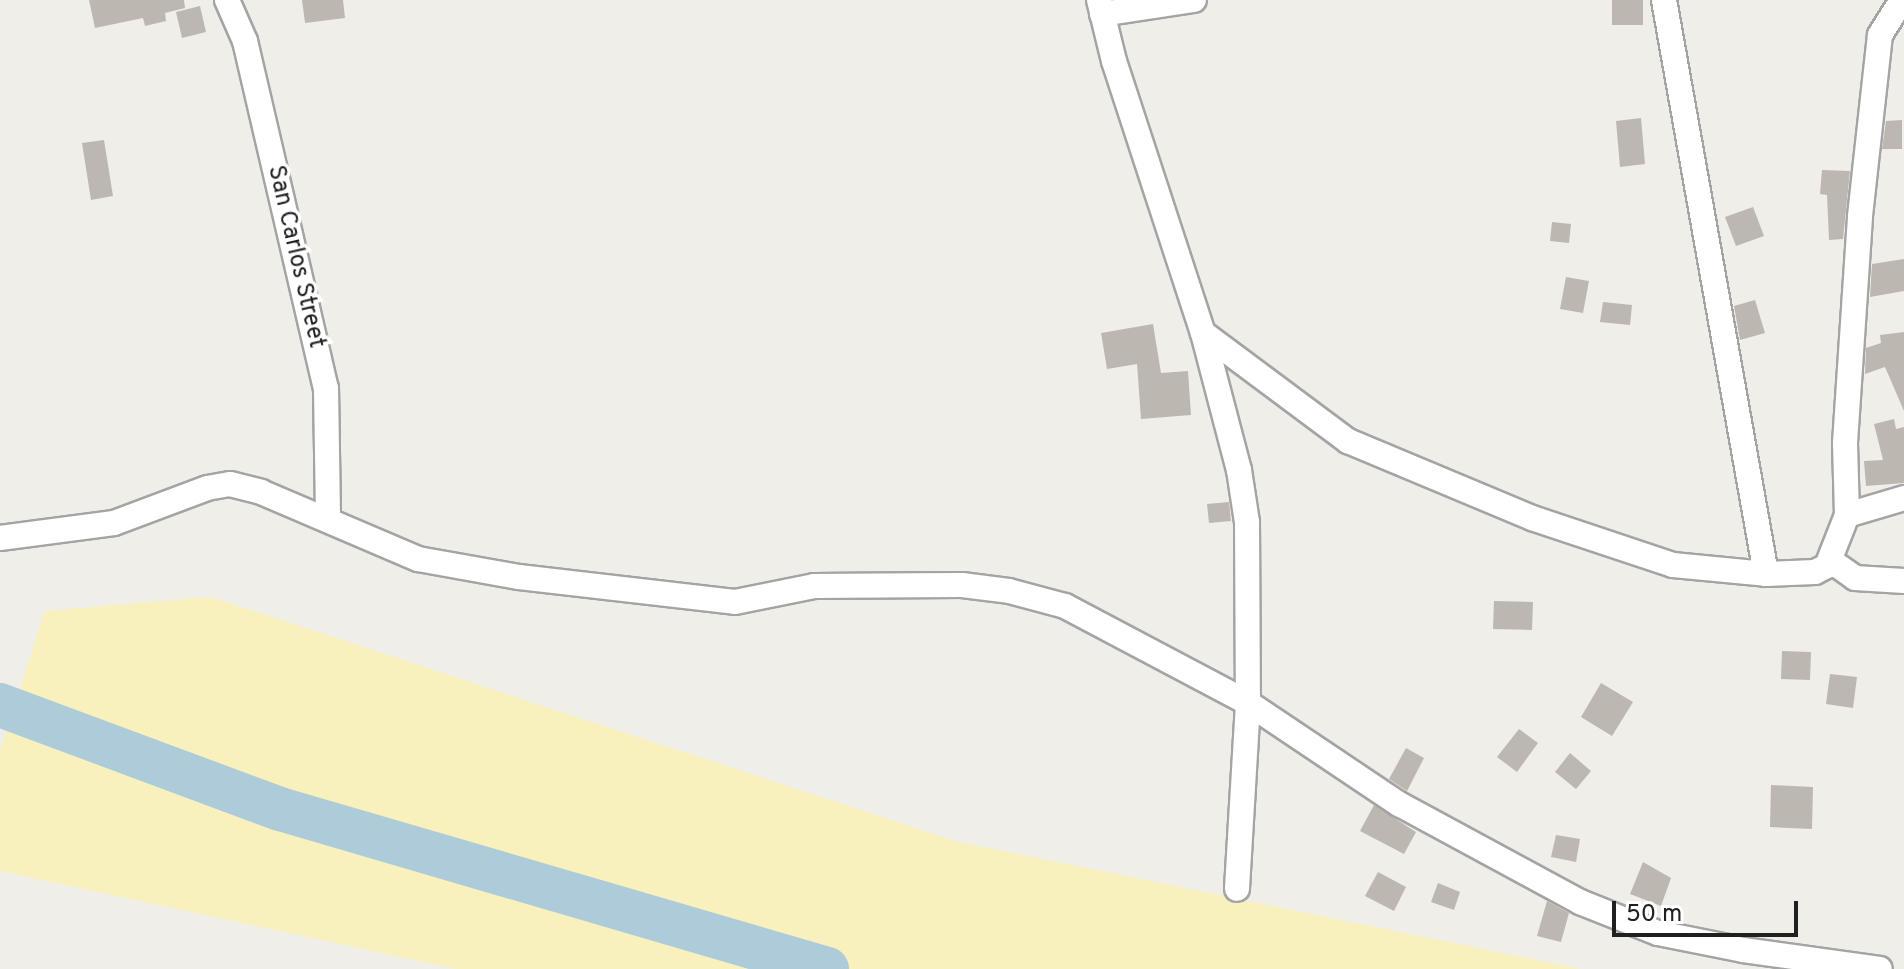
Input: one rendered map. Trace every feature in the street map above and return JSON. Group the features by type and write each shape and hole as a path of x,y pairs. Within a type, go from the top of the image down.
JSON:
{"street":[{"name":"San Carlos Street","path":"227,0 245,41 326,388 328,520"},
{"path":"1194,0 1100,7 1114,61 1203,333 1239,470 1247,522 1248,703 1237,889"},
{"path":"1664,0 1766,574"},
{"path":"1203,333 1348,441 1532,518 1673,565 1766,574 1815,572 1831,561 1847,515 1845,443 1863,186 1880,35 1902,0"},
{"path":"0,538 114,523 207,488 230,484 261,492 418,559 519,577 735,602 814,586 962,585 1009,591 1065,606 1248,703 1399,804 1580,902 1658,933 1743,950 1880,969"},
{"path":"1847,515 1904,498"},
{"path":"1831,561 1855,578 1904,581"}],"sand":[{"path":"211,597 955,841 1581,969 456,969 0,871 0,751 45,611"}],"building":[{"path":"89,0 184,0 185,8 165,13 166,21 145,26 143,18 95,28"},
{"path":"302,0 343,0 345,18 305,23"},
{"path":"1612,0 1643,0 1643,25 1612,25"},
{"path":"200,6 206,32 182,38 176,12"},
{"path":"1641,118 1645,164 1620,167 1616,121"},
{"path":"1902,120 1902,149 1882,149 1886,121"},
{"path":"104,140 113,196 91,200 82,143"},
{"path":"1822,170 1850,171 1843,239 1829,240 1827,195 1820,194"},
{"path":"1753,207 1764,236 1736,246 1725,217"},
{"path":"1552,222 1571,224 1569,243 1550,241"},
{"path":"1904,259 1904,291 1870,297 1872,264"},
{"path":"1566,277 1589,281 1583,313 1560,309"},
{"path":"1755,300 1765,333 1740,340 1734,306"},
{"path":"1603,302 1632,305 1630,325 1600,322"},
{"path":"1153,324 1161,373 1188,371 1191,415 1141,419 1137,364 1107,369 1101,333"},
{"path":"1904,332 1904,411 1885,367 1865,374 1866,348 1881,343 1880,335"},
{"path":"1894,419 1896,429 1904,427 1904,483 1866,486 1864,461 1883,460 1874,424"},
{"path":"1229,502 1231,521 1209,523 1207,504"},
{"path":"1494,601 1533,602 1532,630 1493,629"},
{"path":"1782,651 1811,652 1810,680 1781,679"},
{"path":"1830,674 1857,677 1853,708 1826,704"},
{"path":"1601,683 1633,702 1612,736 1581,717"},
{"path":"1519,729 1538,743 1517,772 1497,757"},
{"path":"1406,748 1424,758 1407,791 1389,779"},
{"path":"1570,753 1591,771 1576,789 1555,772"},
{"path":"1771,785 1813,787 1812,829 1770,827"},
{"path":"1374,805 1416,832 1404,854 1360,831"},
{"path":"1556,835 1580,839 1576,862 1551,857"},
{"path":"1643,862 1671,878 1661,906 1630,894"},
{"path":"1378,872 1406,887 1394,911 1365,896"},
{"path":"1438,883 1460,892 1454,910 1431,902"},
{"path":"1547,901 1569,913 1561,942 1537,936"}],"waterway":[{"path":"0,705 280,809 827,969"}]}
